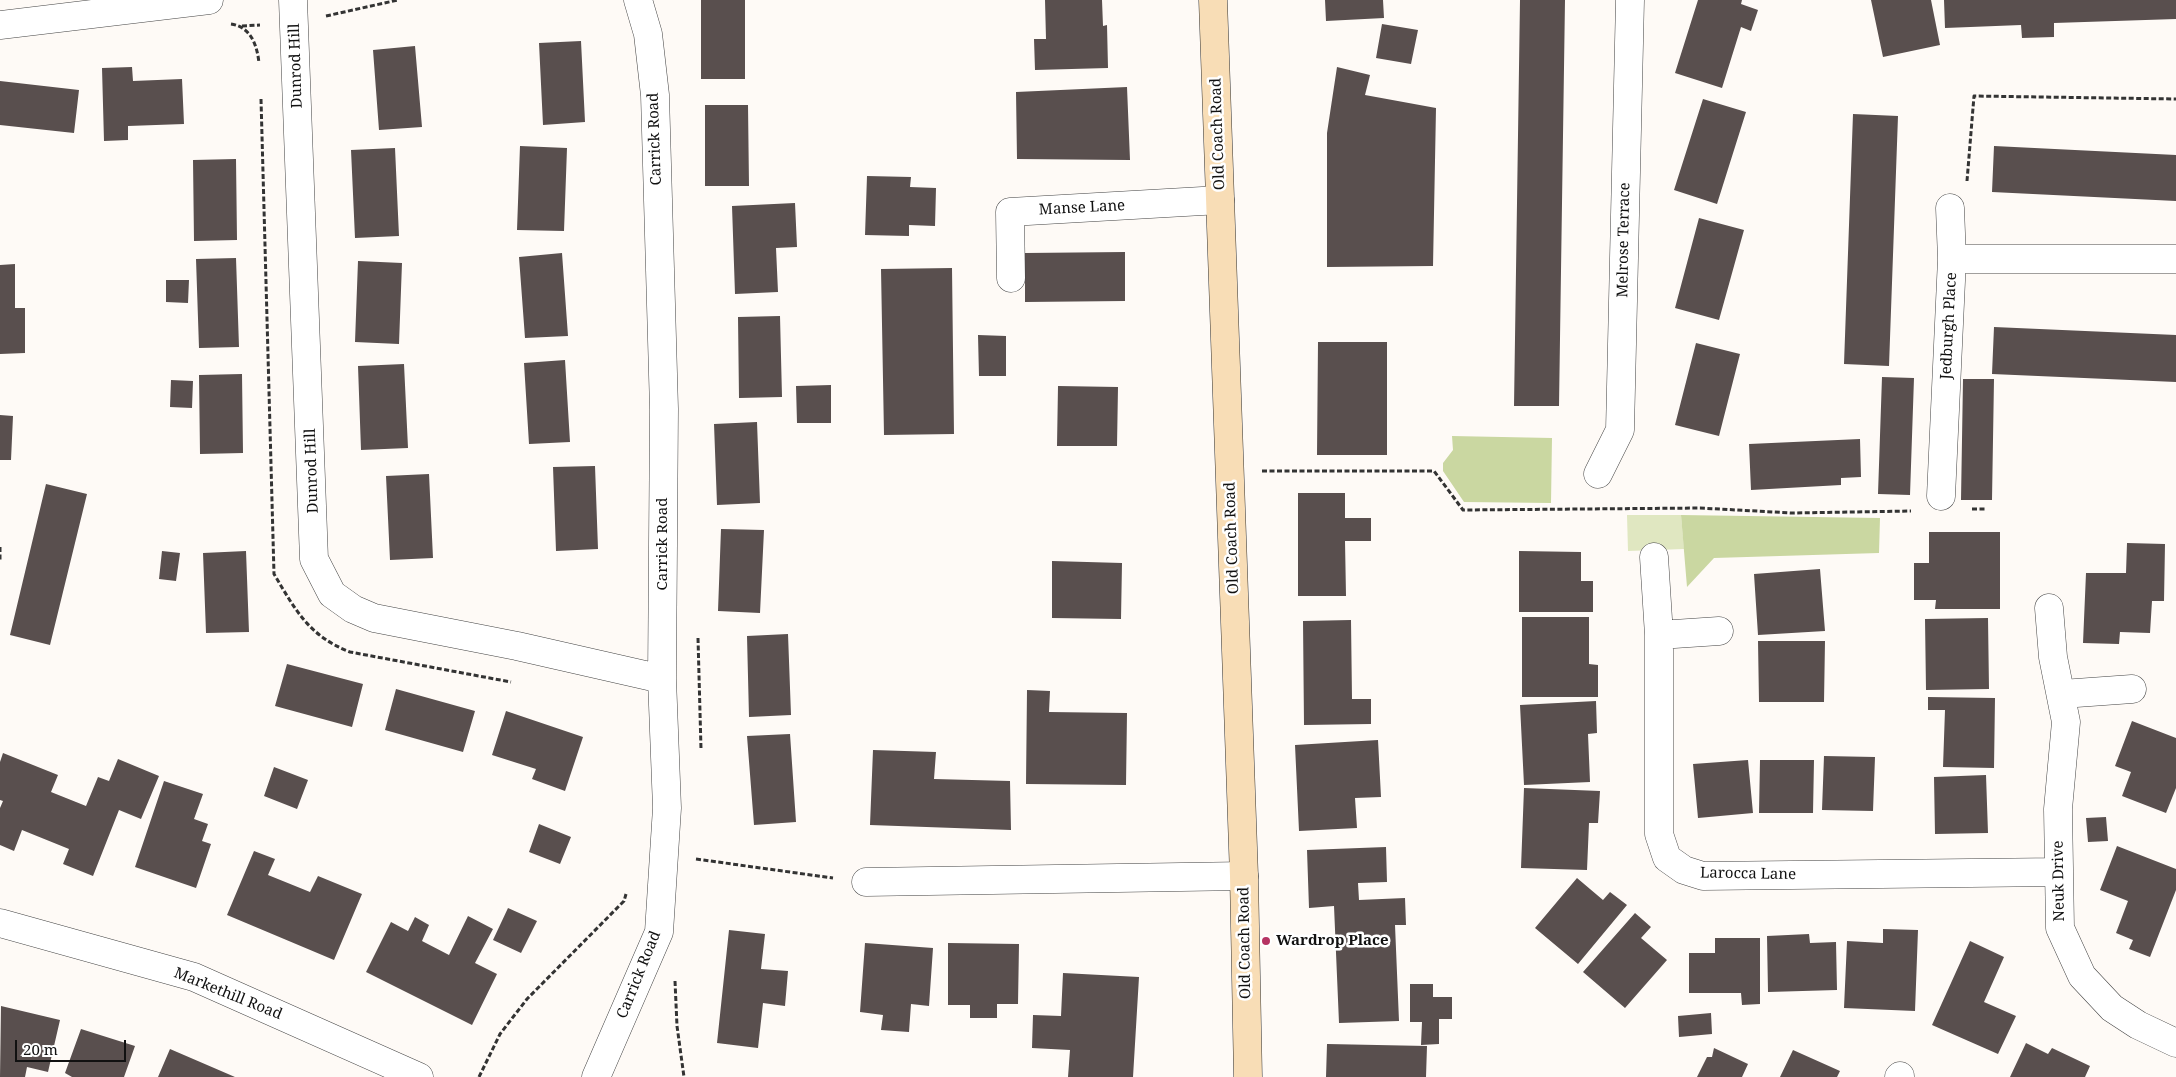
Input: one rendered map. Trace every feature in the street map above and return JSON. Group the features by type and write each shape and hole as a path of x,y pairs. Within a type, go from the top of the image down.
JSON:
{"street":[{"name":"Carrick Road","path":"596,1077 659,932 667,808 662,679 664,409 655,95 648,34 638,0"},
{"name":"Old Coach Road","path":"1213,0 1244,876 1248,1077"},
{"name":"Melrose Terrace","path":"1598,474 1620,430 1630,0"},
{"path":"0,25 215,11"},
{"name":"Dunrod Hill","path":"293,12 314,558 332,594 353,609 374,618 517,646 662,679"},
{"name":"Manse Lane","path":"1011,278 1010,212 1220,200"},
{"path":"1950,208 1952,259"},
{"name":"Jedburgh Place","path":"1942,496 1952,259 2176,259"},
{"name":"Larocca Lane","path":"1654,557 1659,634 1659,834 1667,858 1684,870 1703,876 2058,872"},
{"name":"Neuk Drive","path":"2049,608 2053,657 2062,694 2066,722 2058,809 2060,928 2082,976 2112,1008 2138,1025 2176,1043"},
{"path":"1659,634 1719,631"},
{"path":"2062,694 2132,689"},
{"path":"866,882 1244,876"},
{"name":"Markethill Road","path":"0,923 194,977 419,1077"}],"path":[{"path":"293,12 398,0"},
{"path":"215,11 241,26 257,44 260,65"},
{"path":"260,95 274,574 310,629 330,644 350,652 517,683"},
{"path":"1950,208 1966,192 1974,96 2176,99"},
{"path":"1230,471 1434,471 1463,510 1700,508 1792,513 1915,510"},
{"path":"1969,509 1987,509"},
{"path":"0,547 0,561"},
{"path":"664,858 708,859 786,872 866,882"},
{"path":"479,1077 500,1034 526,999 624,901 627,891"}],"green space":[{"path":"1452,436 1552,438 1551,503 1464,502 1443,471 1443,463 1453,450"},
{"path":"1627,515 1681,515 1684,549 1628,551"},
{"path":"1681,515 1880,518 1879,553 1714,558 1687,587"}],"building":[{"path":"701,0 745,0 745,79 701,79"},
{"path":"1045,0 1102,0 1103,26 1107,25 1108,68 1035,70 1034,39 1046,39"},
{"path":"1325,0 1383,0 1384,18 1326,21"},
{"path":"1520,0 1565,0 1559,406 1514,406"},
{"path":"1698,0 1742,0 1741,4 1758,10 1751,31 1741,27 1722,88 1675,73"},
{"path":"1871,0 1931,0 1940,45 1883,57"},
{"path":"1944,0 2176,0 2176,19 2054,23 2054,37 2022,38 2021,25 1945,28"},
{"path":"1382,24 1418,30 1411,64 1376,58"},
{"path":"581,41 585,122 543,125 539,43"},
{"path":"415,46 422,127 379,130 373,50"},
{"path":"132,67 133,81 182,79 184,124 128,126 128,140 104,141 102,68"},
{"path":"1337,67 1370,75 1365,95 1436,108 1433,266 1327,267 1327,133"},
{"path":"0,81 79,90 74,133 0,125"},
{"path":"1127,87 1130,160 1017,159 1016,92"},
{"path":"1703,99 1746,112 1717,204 1674,190"},
{"path":"705,105 748,105 749,186 705,186"},
{"path":"1853,114 1898,116 1889,366 1844,364"},
{"path":"520,146 567,148 564,231 517,230"},
{"path":"1994,146 2176,155 2176,201 1992,192"},
{"path":"395,148 399,236 355,238 351,150"},
{"path":"236,159 237,240 194,241 193,160"},
{"path":"867,176 911,177 910,187 936,188 935,226 909,225 909,236 865,235"},
{"path":"795,203 797,247 776,248 778,292 735,294 732,206"},
{"path":"1699,218 1744,230 1719,320 1675,308"},
{"path":"1125,252 1125,301 1025,302 1025,253"},
{"path":"562,253 568,336 525,338 519,257"},
{"path":"236,258 239,347 199,348 196,259"},
{"path":"358,261 402,263 399,344 355,342"},
{"path":"15,264 15,308 25,308 25,353 0,354 0,265"},
{"path":"952,268 954,434 884,435 881,269"},
{"path":"166,280 189,280 188,303 166,302"},
{"path":"780,316 782,397 739,398 738,317"},
{"path":"1994,327 2176,335 2176,382 1992,374"},
{"path":"978,335 1006,336 1006,376 979,376"},
{"path":"1318,342 1387,342 1387,455 1317,455"},
{"path":"1696,343 1740,354 1719,436 1675,425"},
{"path":"565,360 570,442 529,444 524,363"},
{"path":"404,364 408,448 361,450 358,366"},
{"path":"242,374 243,453 200,454 199,375"},
{"path":"1882,377 1914,378 1910,495 1878,494"},
{"path":"1963,379 1994,379 1992,500 1961,500"},
{"path":"171,380 193,381 192,408 170,407"},
{"path":"831,385 831,423 797,423 796,386"},
{"path":"1058,386 1118,387 1117,446 1057,446"},
{"path":"0,415 13,416 11,460 0,460"},
{"path":"757,422 760,503 717,505 714,424"},
{"path":"1860,439 1861,477 1841,478 1841,485 1751,490 1749,444"},
{"path":"595,466 598,549 556,551 553,467"},
{"path":"429,474 433,558 390,560 386,476"},
{"path":"46,484 87,494 50,645 10,635"},
{"path":"1298,493 1345,493 1345,518 1371,518 1371,541 1345,541 1346,596 1298,596"},
{"path":"721,529 764,530 760,613 718,611"},
{"path":"1929,532 2000,532 2000,609 1935,609 1936,600 1914,600 1914,563 1929,563"},
{"path":"2127,543 2165,544 2164,601 2152,601 2150,633 2120,632 2119,644 2083,643 2086,573 2126,573"},
{"path":"162,551 180,553 176,581 159,579"},
{"path":"246,551 249,632 206,633 203,553"},
{"path":"1519,551 1581,552 1581,581 1593,581 1593,612 1519,612"},
{"path":"1052,561 1122,563 1121,619 1052,618"},
{"path":"1820,569 1825,631 1758,635 1754,574"},
{"path":"1522,617 1589,617 1589,664 1598,665 1598,697 1522,697"},
{"path":"1988,618 1989,689 1926,690 1925,619"},
{"path":"1351,620 1352,699 1371,699 1371,724 1304,725 1303,621"},
{"path":"788,634 791,715 749,717 747,636"},
{"path":"1758,641 1825,641 1824,702 1759,702"},
{"path":"287,664 363,684 352,727 275,706"},
{"path":"396,689 475,711 463,752 385,730"},
{"path":"1027,690 1050,691 1049,712 1127,713 1126,785 1026,784"},
{"path":"1928,697 1995,698 1994,768 1943,767 1945,710 1928,710"},
{"path":"1596,701 1597,733 1588,734 1590,782 1524,785 1520,705"},
{"path":"506,711 583,737 565,791 532,779 536,769 492,755"},
{"path":"2132,721 2176,738 2176,788 2166,813 2122,796 2131,772 2115,766"},
{"path":"790,734 796,822 754,825 747,736"},
{"path":"1378,740 1381,797 1355,798 1357,828 1299,831 1295,745"},
{"path":"873,750 936,752 934,779 1010,781 1011,830 870,825"},
{"path":"3,753 58,775 51,792 86,806 98,777 109,781 118,759 159,776 141,819 119,810 93,876 63,864 69,849 22,830 14,851 0,845 0,808 3,801 0,800 0,762"},
{"path":"1824,756 1875,757 1873,811 1822,810"},
{"path":"1748,760 1753,813 1698,818 1693,764"},
{"path":"1760,760 1814,760 1813,813 1759,813"},
{"path":"274,767 308,780 297,809 264,796"},
{"path":"1986,775 1988,833 1935,834 1934,777"},
{"path":"164,781 203,794 194,819 208,824 202,841 211,844 196,888 135,867"},
{"path":"1524,788 1600,791 1598,823 1589,823 1587,870 1521,868"},
{"path":"2106,817 2108,841 2088,842 2086,818"},
{"path":"539,824 571,837 560,864 529,852"},
{"path":"2117,846 2176,869 2176,890 2150,957 2129,949 2133,940 2116,933 2128,901 2100,890"},
{"path":"1386,847 1387,882 1358,883 1359,900 1405,898 1406,925 1395,925 1399,1021 1339,1023 1334,906 1309,908 1307,850"},
{"path":"254,851 275,859 268,875 310,892 318,876 362,894 334,960 227,915"},
{"path":"1577,878 1603,900 1610,892 1627,905 1578,964 1535,928"},
{"path":"508,908 537,921 521,953 493,940"},
{"path":"1635,913 1651,927 1641,938 1667,960 1625,1008 1583,972"},
{"path":"468,916 493,929 475,963 497,974 472,1025 366,972 391,922 408,931 415,917 429,925 422,941 449,955"},
{"path":"1883,929 1918,930 1915,1011 1844,1008 1847,941 1883,943"},
{"path":"729,930 765,934 761,969 788,971 785,1006 763,1003 758,1048 717,1043"},
{"path":"1809,934 1810,943 1836,942 1837,990 1768,992 1767,936"},
{"path":"1715,938 1760,938 1760,1004 1742,1005 1741,993 1689,993 1689,953 1715,953"},
{"path":"1970,941 2004,957 1984,1002 2016,1016 1998,1054 1932,1025"},
{"path":"865,943 933,948 929,1006 911,1004 909,1032 881,1030 883,1015 860,1012"},
{"path":"948,943 1019,944 1018,1004 997,1004 997,1018 970,1018 970,1005 948,1005"},
{"path":"1063,973 1139,977 1133,1077 1068,1077 1070,1050 1032,1048 1033,1015 1061,1016"},
{"path":"1410,984 1433,984 1433,997 1452,997 1452,1019 1439,1019 1439,1044 1421,1045 1422,1022 1410,1022"},
{"path":"1,1006 60,1020 48,1072 27,1067 25,1077 0,1077"},
{"path":"1711,1013 1712,1034 1679,1037 1678,1016"},
{"path":"81,1029 135,1046 124,1077 72,1077 65,1073"},
{"path":"2026,1043 2048,1054 2052,1048 2090,1066 2085,1077 2010,1077"},
{"path":"1327,1044 1427,1046 1426,1077 1326,1077"},
{"path":"1714,1048 1748,1064 1742,1077 1697,1077 1707,1057 1712,1057"},
{"path":"170,1049 235,1077 158,1077"},
{"path":"1793,1050 1840,1071 1837,1077 1780,1077"}],"place":[{"name":"Wardrop Place","path":"1266,941"}]}
